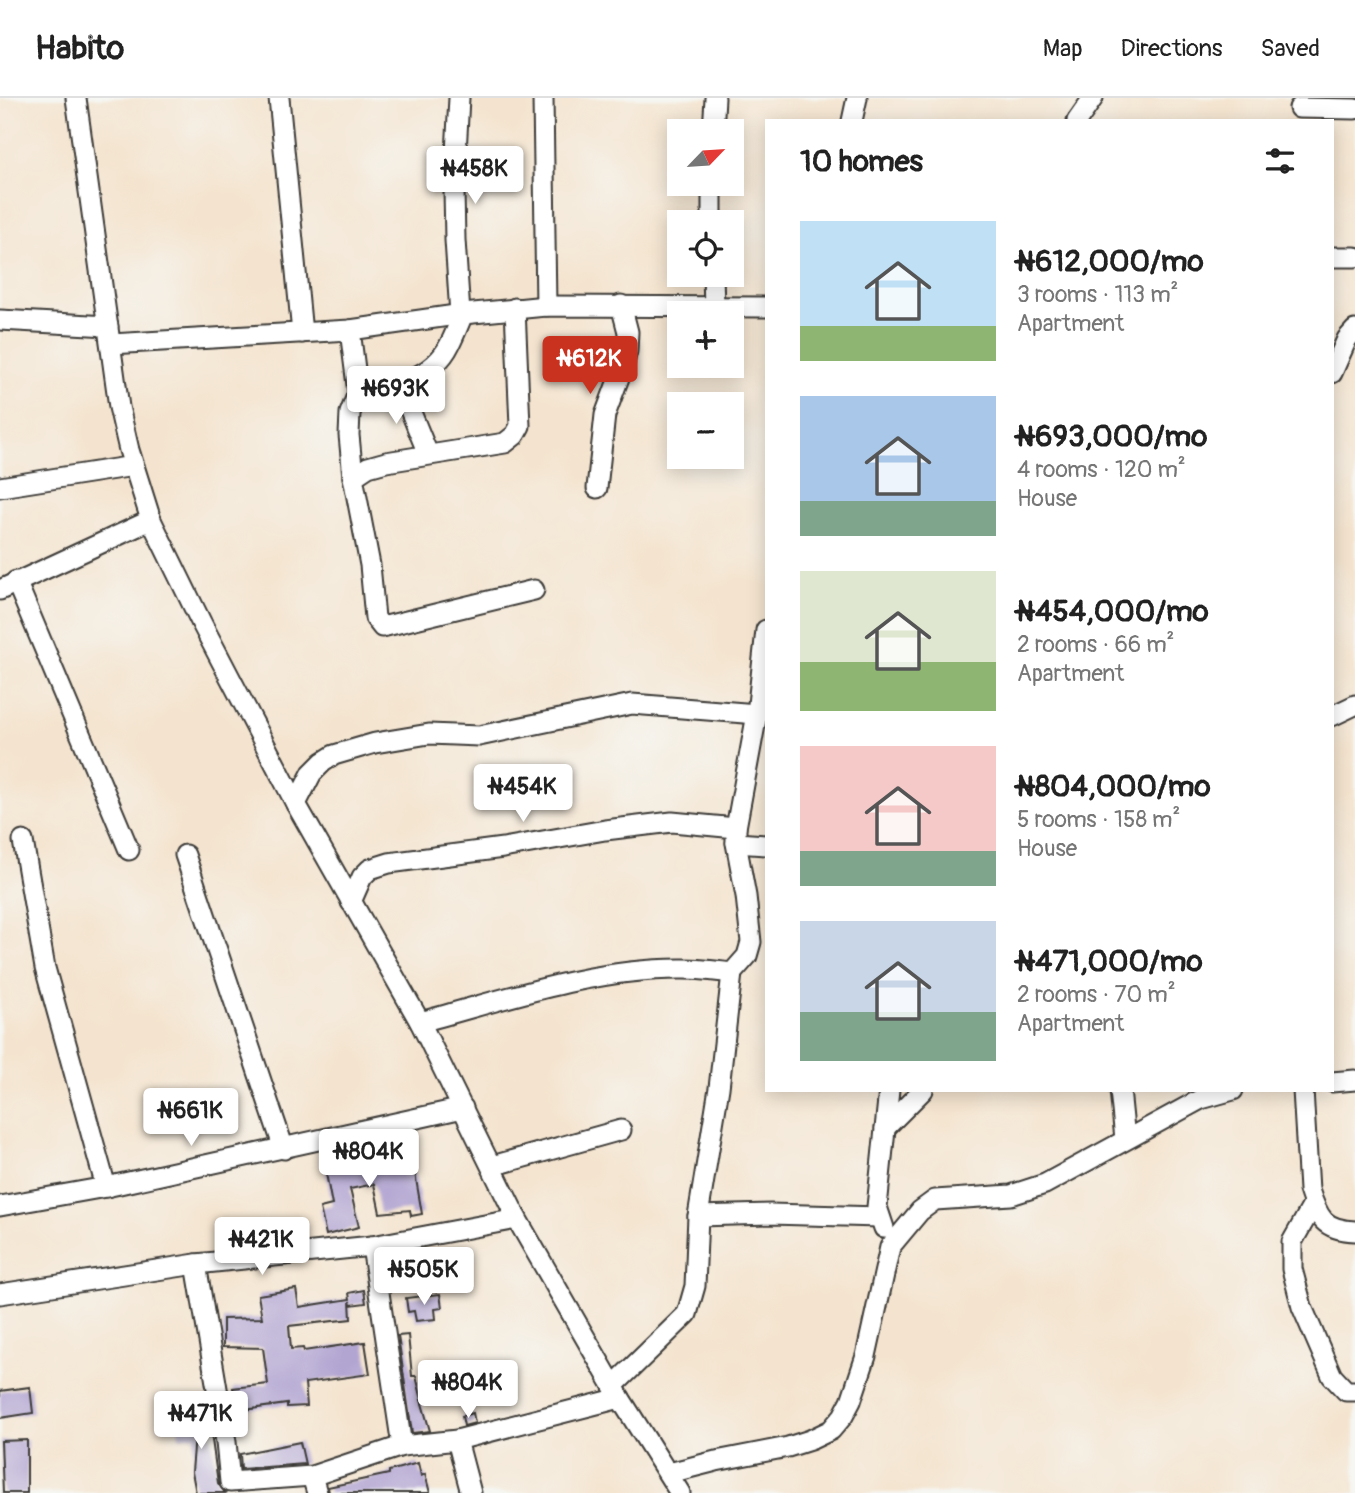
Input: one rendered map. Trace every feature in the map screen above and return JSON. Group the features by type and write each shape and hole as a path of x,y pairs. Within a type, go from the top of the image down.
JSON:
{"street":[{"path":"76,98 119,407 151,520 296,804 420,1022 517,1219 616,1392 680,1493"},
{"path":"279,98 302,333"},
{"path":"358,393 399,383 423,373 449,347 461,314 454,202 459,98"},
{"path":"542,98 546,306"},
{"path":"714,119 716,98"},
{"path":"852,119 857,98"},
{"path":"1078,119 1093,98"},
{"path":"1299,109 1355,109"},
{"path":"1334,257 1355,257"},
{"path":"0,320 109,335 302,333 350,330 515,308 621,304 667,306"},
{"path":"597,488 605,415 623,367 626,351 628,332 621,304"},
{"path":"744,307 765,307"},
{"path":"353,477 368,467 428,454 505,443 515,435 520,426 515,308"},
{"path":"350,330 358,393 350,413 349,435 353,477 370,565 374,618 382,627 534,590"},
{"path":"1334,368 1347,339 1355,330"},
{"path":"399,383 428,454"},
{"path":"0,487 134,466"},
{"path":"129,850 8,585 151,520"},
{"path":"196,1264 226,1442 230,1482 314,1484 402,1446 457,1440 616,1392 687,1314 695,1286 698,1216 719,1088 732,973 747,957 751,942 736,836 759,726 765,644"},
{"path":"296,804 312,773 334,755 429,734 479,736 632,704 759,726"},
{"path":"1334,715 1355,705"},
{"path":"351,902 362,877 370,869 389,863 503,848 605,830 672,822 765,845"},
{"path":"23,841 45,968 106,1187"},
{"path":"185,855 284,1149"},
{"path":"420,1022 580,980 615,974 684,969 732,973"},
{"path":"1334,1082 1355,1080"},
{"path":"888,1092 877,1207 890,1247"},
{"path":"885,1128 921,1092"},
{"path":"1120,1092 1125,1139"},
{"path":"669,1473 788,1447 831,1430 851,1401 866,1356 890,1247 920,1211 935,1200 1011,1195 1045,1184 1201,1099 1226,1092"},
{"path":"1303,1092 1309,1190 1313,1205 1322,1222 1343,1230 1355,1231"},
{"path":"0,1206 106,1187 463,1108"},
{"path":"492,1166 621,1130"},
{"path":"1313,1205 1292,1242 1292,1269 1302,1307 1332,1376 1346,1391 1355,1391"},
{"path":"698,1216 770,1214 880,1217"},
{"path":"0,1294 196,1264 372,1246 517,1219"},
{"path":"372,1246 402,1446"},
{"path":"457,1440 471,1493"}],"building":[{"path":"399,1147 403,1175 415,1173 422,1214 411,1216 410,1210 380,1213 374,1184 350,1189 359,1227 326,1235 320,1208 332,1205 325,1168 371,1158 370,1152"},
{"path":"296,1289 299,1307 350,1299 349,1293 364,1290 366,1303 351,1305 350,1301 351,1319 289,1326 291,1349 303,1348 304,1351 365,1342 370,1374 305,1383 307,1406 287,1407 287,1404 236,1411 233,1388 268,1384 263,1348 223,1347 223,1319 262,1318 258,1295"},
{"path":"440,1294 442,1308 435,1309 436,1319 416,1321 414,1311 408,1312 406,1298"},
{"path":"408,1335 412,1376 416,1376 430,1431 412,1433 398,1336"},
{"path":"30,1387 33,1413 0,1418 0,1391"},
{"path":"208,1411 218,1483 225,1493 196,1493 192,1472 195,1435 179,1437 177,1413"},
{"path":"473,1413 475,1423 464,1426 462,1416"},
{"path":"27,1440 27,1493 3,1493 1,1441"},
{"path":"300,1442 305,1464 241,1469 240,1454"},
{"path":"418,1463 421,1476 425,1474 430,1493 329,1493 328,1487 389,1474 389,1471"}]}
